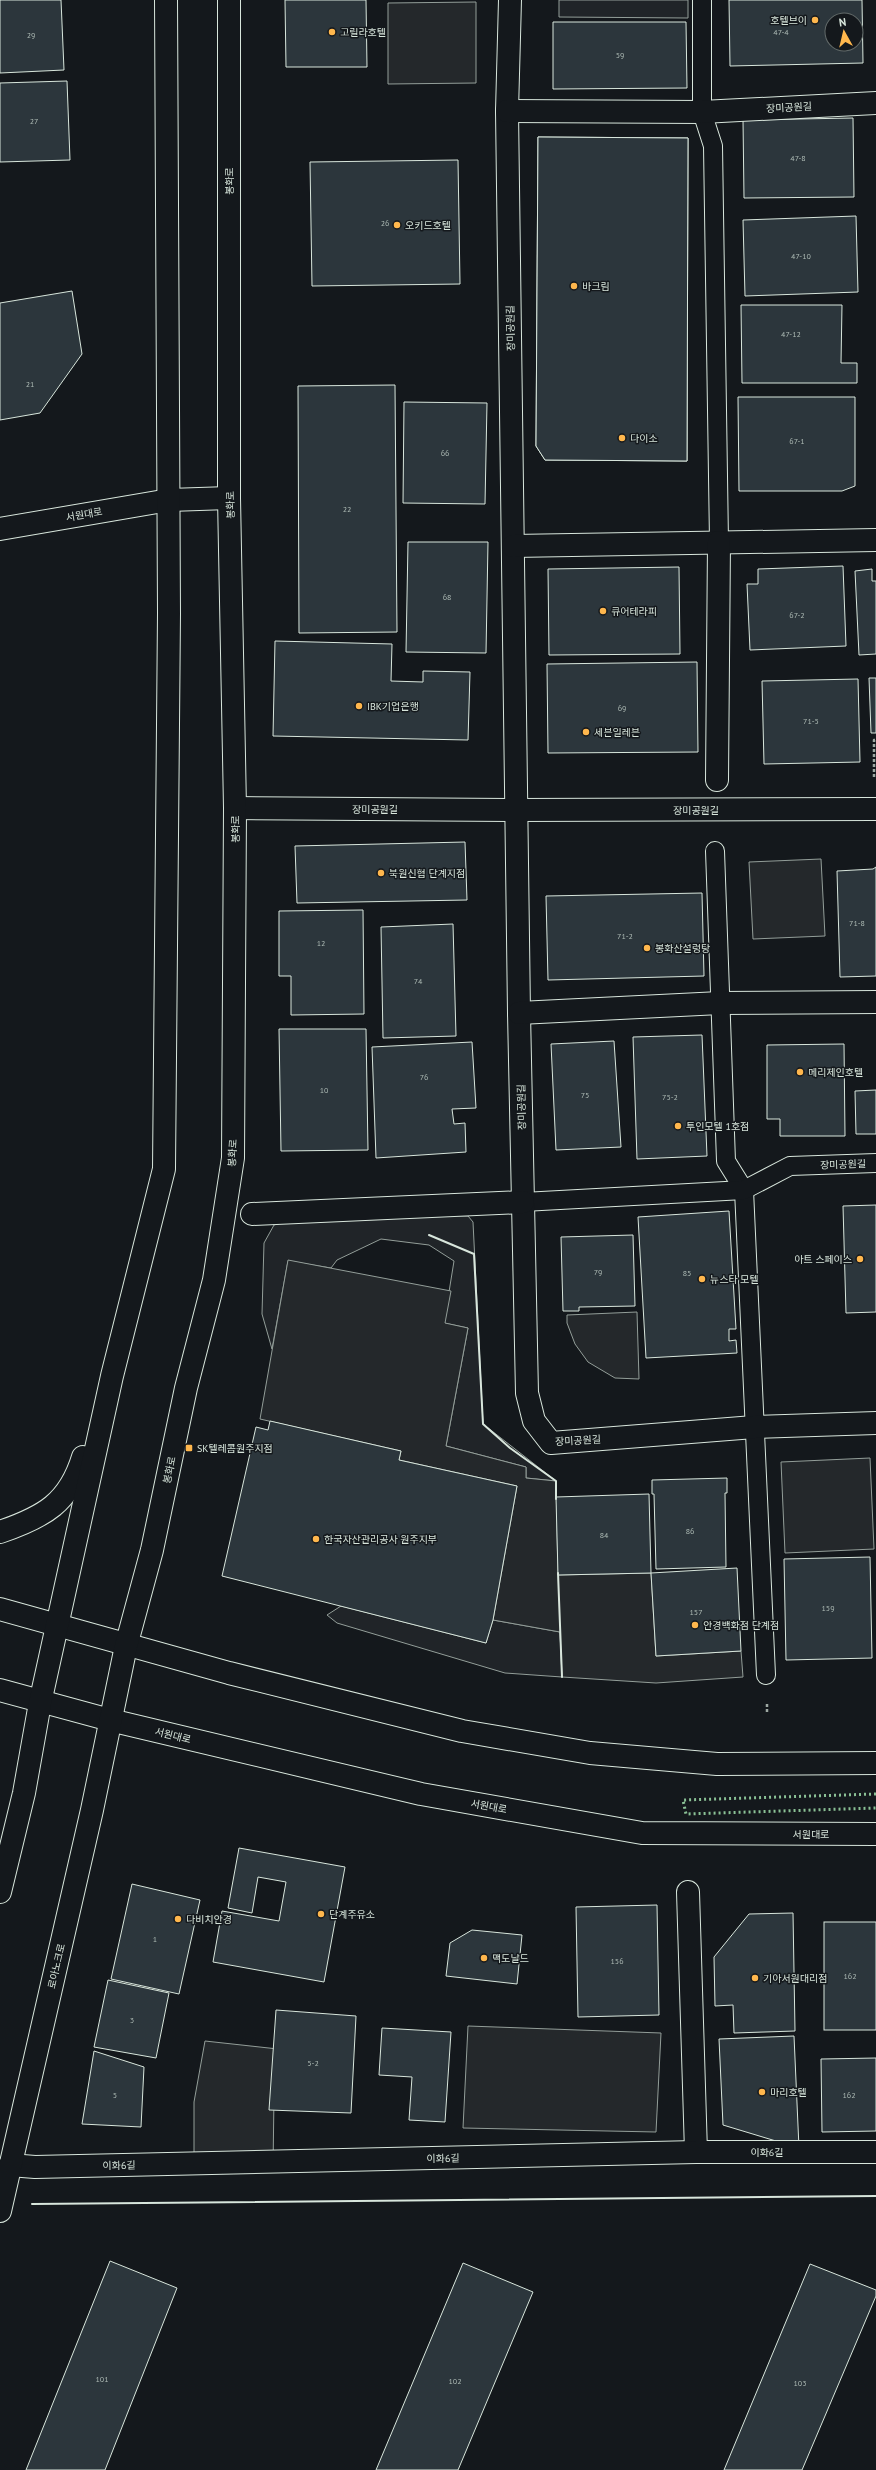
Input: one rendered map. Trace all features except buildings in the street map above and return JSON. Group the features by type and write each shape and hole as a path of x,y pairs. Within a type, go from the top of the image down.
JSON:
{"street":[{"path":"0,1892 24,1793 40,1703 59,1626 112,1376 164,1169 168,803 169,500 166,0"},
{"name":"봉화로","path":"110,1720 126,1646 152,1550 186,1388 214,1280 233,1158 235,808 229,498 229,0"},
{"name":"장미공원길","path":"510,0 507,111 519,1012 527,1393 534,1421 551,1443 754,1427 876,1423"},
{"name":"장미공원길","path":"507,111 702,112 876,103"},
{"name":"서원대로","path":"0,529 169,500 229,498"},
{"path":"513,546 876,540"},
{"path":"716,780 720,542"},
{"name":"장미공원길","path":"235,808 516,810 876,809"},
{"path":"519,1012 720,1003 876,1002"},
{"path":"252,1214 523,1202"},
{"path":"0,1532 48,1512 76,1479 92,1425 112,1376"},
{"path":"0,1610 126,1646 462,1731 590,1753 716,1764 876,1763"},
{"path":"0,1690 40,1703"},
{"name":"서원대로","path":"40,1703 421,1794 642,1833 876,1834"},
{"name":"로아노크로","path":"0,2211 92,1810 110,1720"},
{"path":"688,1892 696,2152"},
{"name":"이화6길","path":"10,2165 35,2167 696,2152 876,2152"}],"lane":[{"path":"702,0 702,112 712,146 720,542"},
{"path":"715,851 726,1161 744,1190 766,1675"},
{"name":"장미공원길","path":"523,1202 744,1190 790,1166 876,1163"}],"path":[{"path":"874,778 874,740 876,740"}],"shaded area":[{"path":"559,0 688,0 688,18 559,17"},
{"path":"476,2 476,83 388,84 388,3"},
{"path":"821,859 825,936 753,939 749,862"},
{"path":"414,1214 468,1216 473,1222 483,1424 556,1481 526,1478 526,1467 446,1446 468,1328 444,1323 454,1261 429,1245 381,1239 337,1260 331,1268 288,1261 272,1349 262,1314 264,1243 274,1225 296,1219"},
{"path":"288,1260 451,1291 445,1323 468,1328 446,1446 526,1467 526,1478 556,1481 558,1575 651,1573 656,1656 741,1651 743,1677 656,1683 562,1677 560,1632 493,1620 517,1486 399,1460 401,1451 260,1419"},
{"path":"637,1312 639,1379 615,1378 588,1362 575,1344 567,1323 567,1315"},
{"path":"870,1458 874,1549 785,1553 781,1462"},
{"path":"341,1606 486,1643 493,1620 560,1632 562,1677 505,1673 337,1623 327,1615"},
{"path":"468,2026 661,2033 656,2132 463,2128"},
{"path":"205,2041 287,2050 274,2096 273,2169 194,2165 194,2102"}],"hedge":[{"path":"876,1794 683,1800 686,1814 876,1808"}],"wall":[{"path":"429,1235 474,1254 483,1424 510,1448 556,1481 556,1499"},
{"path":"558,1573 562,1677"},
{"path":"32,2204 876,2196"}],"place":[{"name":"호텔브이","path":"815,20"},
{"name":"고릴라호텔","path":"332,32"},
{"name":"오키드호텔","path":"397,225"},
{"name":"바크림","path":"574,286"},
{"name":"다이소","path":"622,438"},
{"name":"큐어테라피","path":"603,611"},
{"name":"IBK기업은행","path":"359,706"},
{"name":"세븐일레븐","path":"586,732"},
{"name":"북원신협 단계지점","path":"381,873"},
{"name":"봉화산설렁탕","path":"647,948"},
{"name":"메리제인호텔","path":"800,1072"},
{"name":"투인모텔 1호점","path":"678,1126"},
{"name":"아트 스페이스","path":"860,1259"},
{"name":"뉴스타 모텔","path":"702,1279"},
{"name":"SK텔레콤원주지점","path":"189,1448"},
{"name":"한국자산관리공사 원주지부","path":"316,1539"},
{"name":"안경백화점 단계점","path":"695,1625"},
{"name":"단계주유소","path":"321,1914"},
{"name":"다비치안경","path":"178,1919"},
{"name":"맥도날드","path":"484,1958"},
{"name":"기아서원대리점","path":"755,1978"},
{"name":"마리호텔","path":"762,2092"}]}
